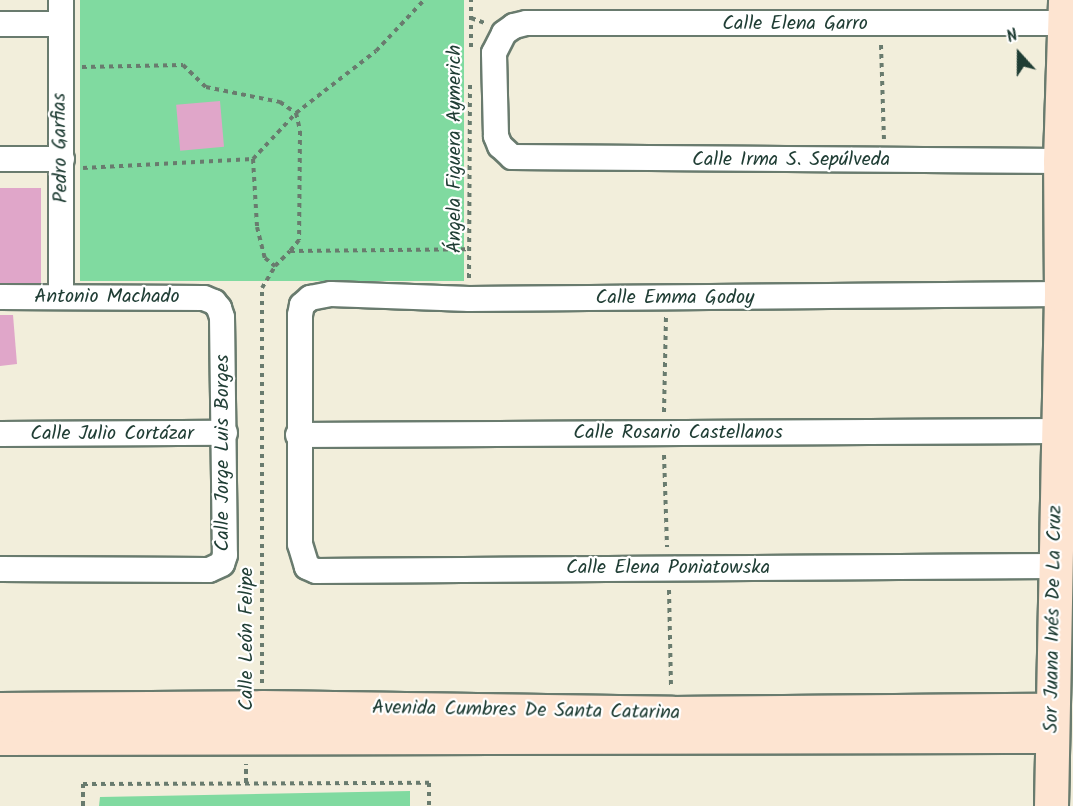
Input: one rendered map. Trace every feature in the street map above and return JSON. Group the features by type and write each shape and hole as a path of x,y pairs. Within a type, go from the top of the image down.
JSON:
{"street":[{"name":"Pedro Garfias","path":"61,0 61,297"},
{"name":"Calle Elena Garro","path":"521,159 505,152 496,136 494,53 504,33 514,26 526,23 881,24 1064,11"},
{"name":"Sor Juana Inés De La Cruz","path":"1051,806 1064,11"},
{"path":"0,24 61,24"},
{"path":"0,159 62,164"},
{"name":"Calle Irma S. Sepúlveda","path":"521,159 1060,161"},
{"name":"Calle Emma Godoy","path":"298,435 302,305 310,298 331,294 469,298 666,298 1061,294"},
{"name":"Antonio Machado","path":"0,297 204,298 214,302"},
{"name":"Calle Jorge Luis Borges","path":"0,569 217,568 225,555 225,433 222,317 214,302"},
{"name":"Calle Rosario Castellanos","path":"298,435 1057,430"},
{"name":"Calle Julio Cortázar","path":"0,434 225,433"},
{"name":"Calle Elena Poniatowska","path":"298,435 300,544 307,567 316,571 1055,566"},
{"name":"Avenida Cumbres De Santa Catarina","path":"0,709 268,722 1052,723"},
{"name":"Avenida Cumbres De Santa Catarina","path":"0,738 268,722 672,713 1052,723"}],"path":[{"path":"62,164 253,159 296,113 376,51 424,0"},
{"name":"Ángela Figuera Aymerich","path":"471,0 471,52"},
{"path":"881,24 885,161"},
{"path":"60,67 183,65 206,87 280,102 296,113 300,131 299,240 290,251"},
{"name":"Ángela Figuera Aymerich","path":"469,298 470,74"},
{"path":"253,159 257,227 265,258 275,266"},
{"path":"290,251 469,249"},
{"name":"Calle León Felipe","path":"246,783 246,757 262,757 268,722 262,288 275,266 290,251"},
{"path":"666,298 663,433 672,713"},
{"path":"83,806 83,784 429,783 429,806"}],"green space":[{"path":"80,0 464,0 464,281 80,281"},
{"path":"410,791 410,806 99,806 100,797"}],"building":[{"path":"220,101 224,147 180,151 176,105"},
{"path":"0,188 41,188 41,283 0,283"},
{"path":"0,315 13,315 17,364 0,366"}]}
